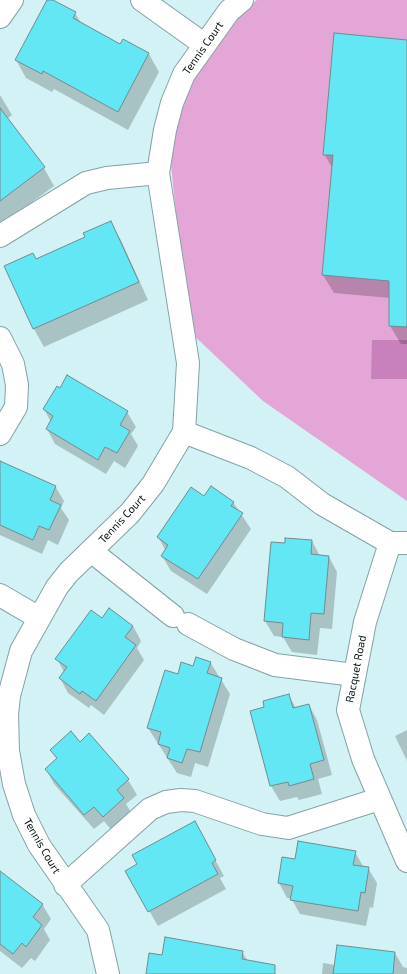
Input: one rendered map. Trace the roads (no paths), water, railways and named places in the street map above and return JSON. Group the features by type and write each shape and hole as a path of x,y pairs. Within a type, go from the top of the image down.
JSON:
{"street":[{"path":"0,17 12,0"},
{"path":"142,0 205,45"},
{"name":"Tennis Court","path":"108,974 98,930 65,885 39,845 24,815 14,784 8,751 7,714 15,668 21,650 57,587 130,513 153,484 184,432 188,363 158,173 165,130 172,103 184,74 229,11 242,0"},
{"path":"0,236 86,183 107,178 158,173"},
{"path":"0,338 13,364 17,385 16,407 0,434"},
{"name":"Racquet Road","path":"184,432 251,458 287,477 322,504 398,543 365,622 348,710 363,759 407,861"},
{"path":"91,551 180,620 234,649 275,665 354,675"},
{"path":"0,595 39,618"},
{"path":"65,885 150,809 166,802 181,800 195,801 262,824 288,828 380,799"}]}
